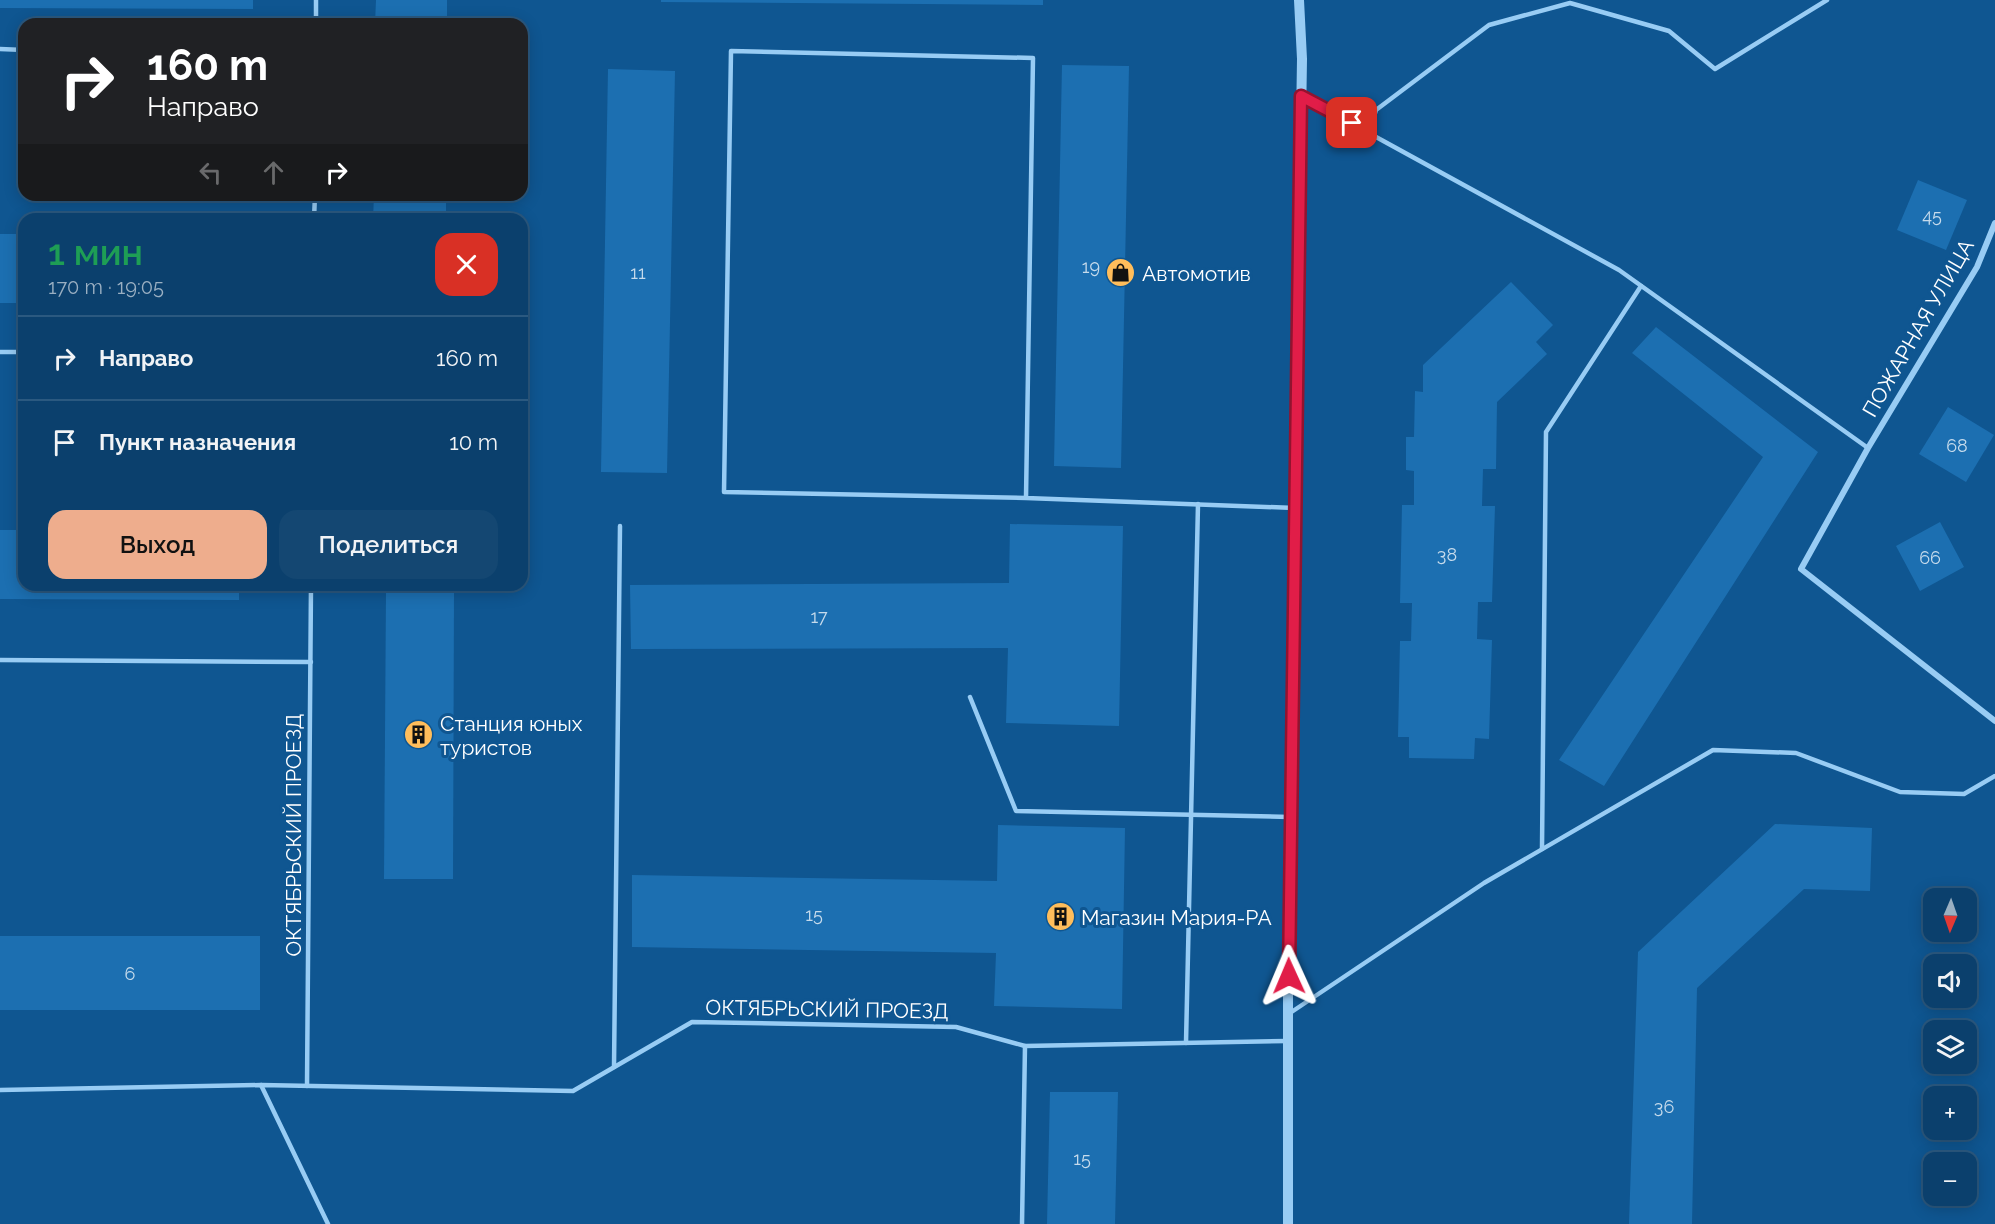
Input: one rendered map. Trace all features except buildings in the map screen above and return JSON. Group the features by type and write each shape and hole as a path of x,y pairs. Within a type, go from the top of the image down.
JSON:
{"street":[{"path":"1288,1224 1290,817 1301,96 1299,0"},
{"name":"ПОЖАРНАЯ УЛИЦА","path":"1995,224 1977,267 1868,448 1801,569 1995,721"}],"lane":[{"path":"316,0 316,18"},
{"path":"1369,132 1376,110 1489,25 1570,3 1669,32 1715,69 1827,0"},
{"path":"0,49 18,50"},
{"path":"1026,498 1033,58 731,51 724,492 1026,498 1295,508"},
{"path":"1301,96 1619,270 1868,448"},
{"path":"1542,849 1546,432 1641,286"},
{"path":"0,352 18,352"},
{"path":"1186,1043 1198,504"},
{"path":"614,1067 620,526"},
{"name":"ОКТЯБРЬСКИЙ ПРОЕЗД","path":"307,1086 311,591"},
{"path":"0,660 311,662"},
{"path":"970,697 1016,811 1290,817"},
{"path":"1290,1013 1484,883 1713,750 1796,753 1900,792 1964,794 1995,776"},
{"name":"ОКТЯБРЬСКИЙ ПРОЕЗД","path":"0,1090 261,1085 573,1091 692,1022 956,1028 1025,1046 1290,1041"},
{"path":"1022,1224 1025,1046"},
{"path":"261,1085 328,1224"}],"place":[{"name":"Автомотив","path":"1121,273"},
{"name":"Станция юных туристов","path":"419,735"},
{"name":"Магазин Мария-РА","path":"1060,917"}],"route":[{"path":"1289,976 1301,96 1352,123"}]}
